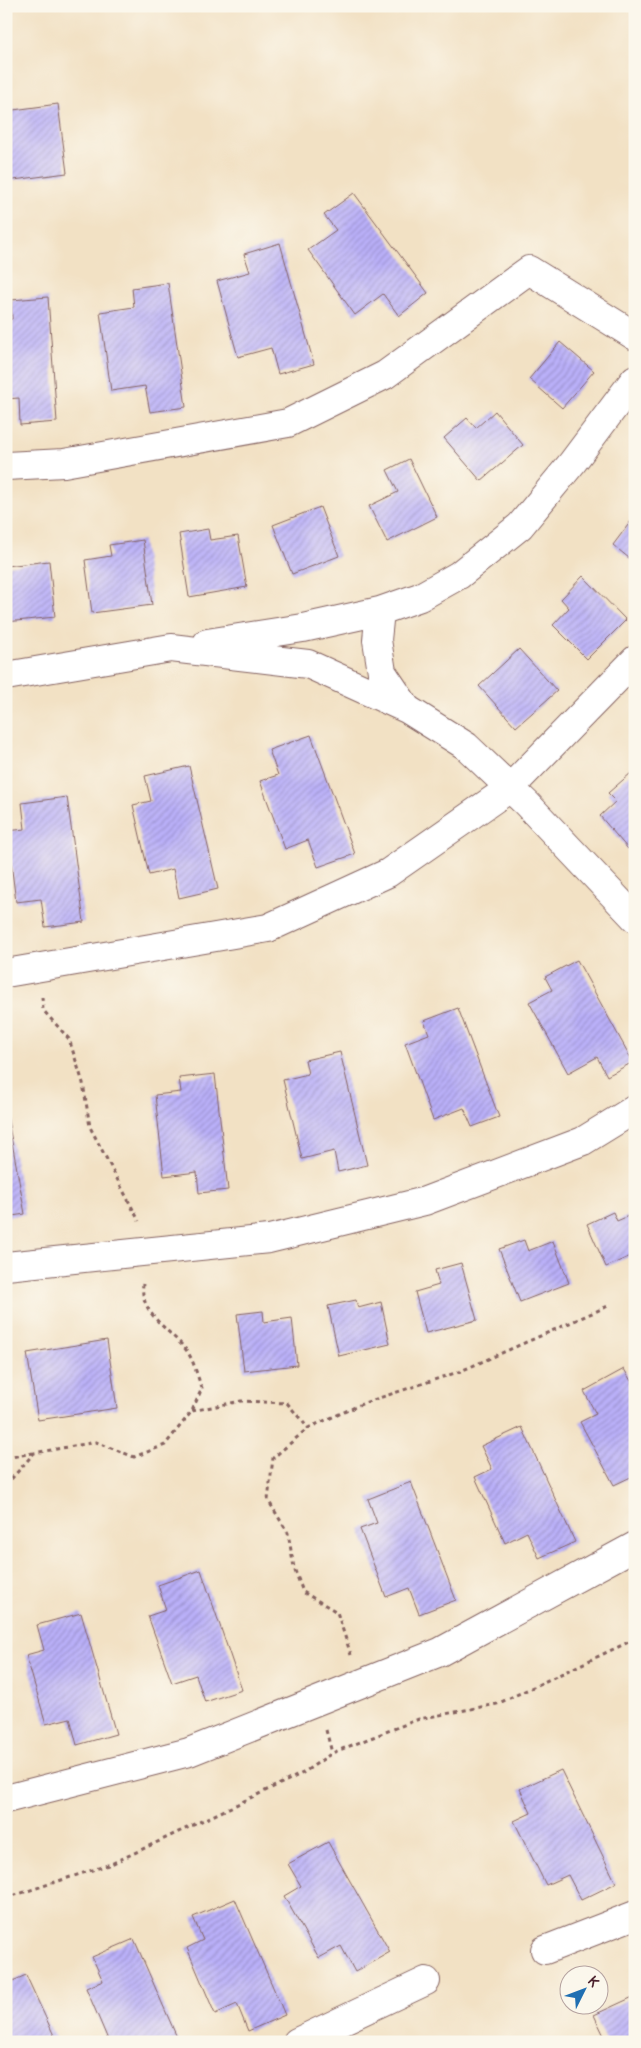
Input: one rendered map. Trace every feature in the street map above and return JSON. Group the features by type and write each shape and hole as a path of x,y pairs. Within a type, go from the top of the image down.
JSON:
{"street":[{"path":"6,466 64,463 288,423 385,375 529,270 635,336"},
{"path":"6,676 303,628 380,611 420,597 460,575 520,526 572,463 635,379"},
{"path":"380,611 377,640 382,672 407,709"},
{"path":"171,648 308,664 407,709 466,746 510,788 635,918"},
{"path":"6,972 268,928 388,874 510,788 635,660"},
{"path":"6,1266 269,1240 425,1201 583,1141 635,1109"},
{"path":"6,1799 189,1752 440,1652 635,1546"},
{"path":"545,1950 635,1915"},
{"path":"297,2042 426,1981"}],"path":[{"path":"6,1458 96,1442 134,1456 165,1445 192,1411 202,1388 187,1351 156,1321 142,1293 147,1252 138,1218 90,1127 83,1083 69,1039 42,1010 42,965"},
{"path":"363,1682 348,1648 337,1612 302,1592 294,1568 288,1533 268,1500 273,1458 308,1428 364,1403 460,1371 608,1306"},
{"path":"192,1411 241,1401 287,1403 308,1428"},
{"path":"6,1485 34,1453"},
{"path":"6,1898 111,1864 303,1773 332,1753 419,1719 497,1704 635,1639"}],"building":[{"path":"58,104 67,173 6,181 6,111"},
{"path":"354,193 428,293 399,316 383,294 355,315 308,250 336,230 324,215"},
{"path":"280,243 314,364 278,374 271,348 238,357 217,281 250,272 244,254"},
{"path":"168,283 186,407 150,412 145,386 111,391 100,312 134,307 132,288"},
{"path":"48,297 57,422 20,425 19,398 6,399 6,320 12,319 11,300"},
{"path":"560,342 594,371 562,408 529,379"},
{"path":"495,411 523,445 481,481 444,438 467,418 476,428"},
{"path":"409,459 437,517 387,542 369,506 398,492 387,470"},
{"path":"320,507 339,556 292,574 273,525"},
{"path":"631,521 635,524 635,563 613,545"},
{"path":"208,529 210,540 238,536 247,587 189,597 179,534"},
{"path":"143,540 152,605 92,613 85,560 111,556 109,545"},
{"path":"49,561 55,617 6,622 6,566"},
{"path":"583,576 626,620 587,659 553,625 569,608 561,599"},
{"path":"519,649 557,691 516,727 479,686"},
{"path":"311,735 355,854 318,867 308,840 285,849 260,781 278,775 269,750"},
{"path":"189,766 218,889 179,898 173,869 149,875 133,805 151,801 145,776"},
{"path":"631,773 635,778 635,843 628,849 600,816 616,801 608,793"},
{"path":"67,797 84,922 45,927 41,899 16,902 7,831 25,829 22,803"},
{"path":"577,960 633,1062 607,1076 597,1057 568,1073 529,1002 552,990 545,977"},
{"path":"458,1008 499,1117 472,1127 464,1108 433,1120 405,1043 429,1034 424,1021"},
{"path":"340,1052 367,1165 338,1172 334,1151 302,1159 283,1080 308,1074 305,1060"},
{"path":"215,1074 228,1190 199,1193 197,1172 164,1176 155,1095 181,1092 179,1078"},
{"path":"6,1109 25,1214 6,1217"},
{"path":"613,1212 617,1221 635,1213 635,1254 606,1267 587,1224"},
{"path":"524,1240 528,1251 553,1241 569,1283 520,1302 499,1249"},
{"path":"461,1263 477,1320 426,1333 415,1292 439,1285 435,1270"},
{"path":"356,1300 358,1308 381,1302 390,1344 339,1356 328,1306"},
{"path":"263,1311 264,1322 292,1318 297,1365 244,1371 237,1314"},
{"path":"107,1340 117,1408 38,1420 27,1353"},
{"path":"624,1369 635,1388 635,1475 614,1485 580,1422 596,1414 584,1391"},
{"path":"522,1427 575,1542 539,1558 527,1532 505,1543 475,1477 492,1469 481,1446"},
{"path":"411,1482 456,1600 419,1614 409,1588 386,1597 360,1529 377,1523 368,1499"},
{"path":"201,1570 242,1690 205,1702 196,1675 172,1683 148,1616 166,1610 158,1585"},
{"path":"81,1613 116,1734 77,1745 70,1718 46,1724 26,1655 44,1650 37,1625"},
{"path":"561,1770 616,1883 581,1900 568,1875 546,1885 514,1821 531,1813 520,1789"},
{"path":"328,1842 390,1952 355,1972 341,1946 319,1958 284,1896 301,1886 288,1864"},
{"path":"235,1899 285,2015 248,2031 237,2004 215,2014 187,1948 203,1940 193,1917"},
{"path":"134,1939 179,2042 109,2042 86,1988 103,1981 92,1957"},
{"path":"26,1975 57,2042 6,2042 6,1984"},
{"path":"635,1996 635,2042 607,2042 594,2016 608,2016 608,2009"}]}
